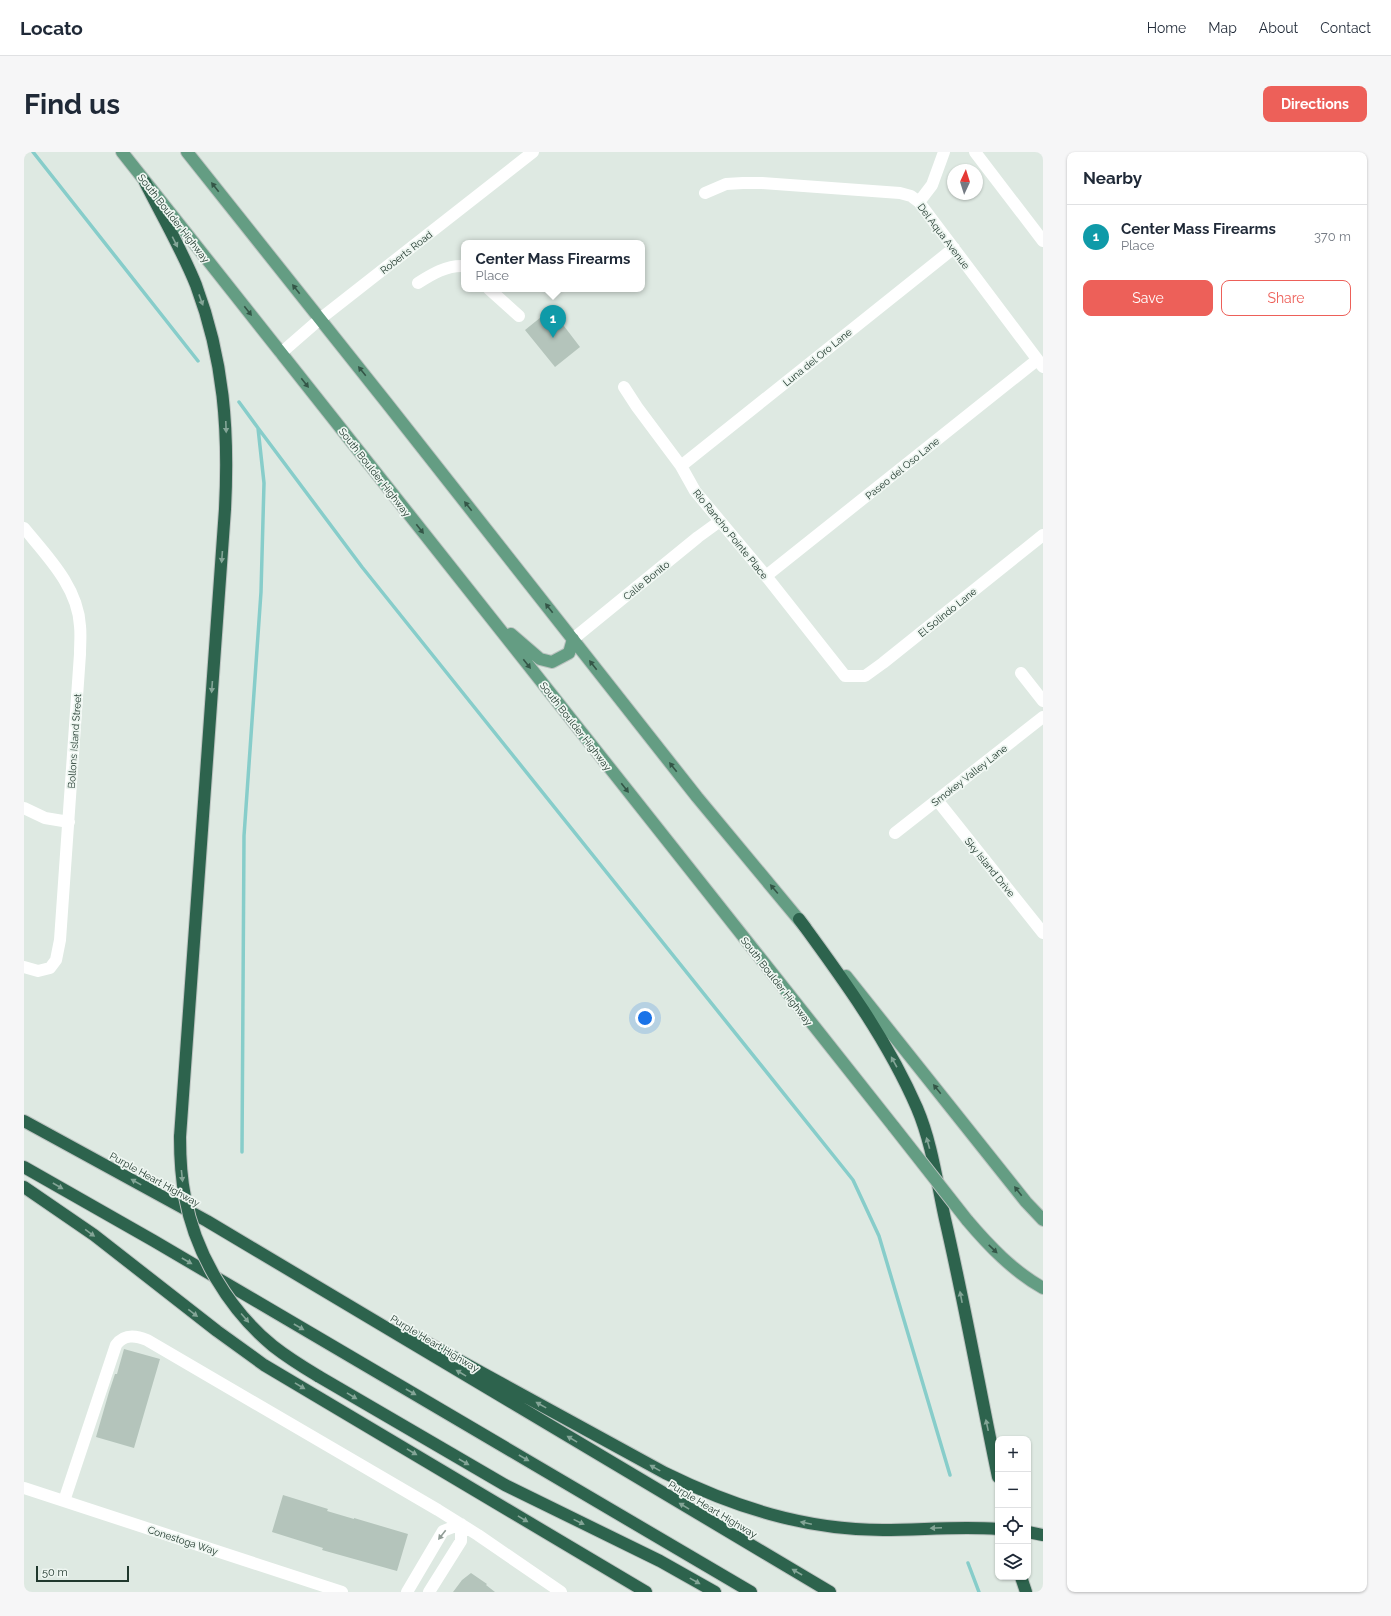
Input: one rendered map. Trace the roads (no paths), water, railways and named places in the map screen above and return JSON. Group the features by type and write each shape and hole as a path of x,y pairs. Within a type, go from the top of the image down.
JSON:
{"highway":[{"path":"145,182 186,264 204,309 217,356 224,397 226,422 227,472 225,509 180,1137 182,1177 189,1216 205,1257 220,1284 242,1316 273,1346 318,1376 505,1485 660,1561 715,1592"},
{"path":"798,919 826,955 878,1032 899,1070 917,1110 928,1144 951,1244 997,1472"},
{"name":"Purple Heart Highway","path":"24,1121 207,1221 830,1592"},
{"path":"24,1167 160,1245 751,1592"},
{"path":"24,1186 94,1235 217,1331 264,1365 646,1592"},
{"path":"207,1221 665,1473 729,1502 771,1515 811,1524 846,1528 882,1530 975,1527 995,1529"},
{"path":"1031,1532 1043,1534"},
{"path":"1022,1580 1026,1592"}],"main road":[{"name":"South Boulder Highway","path":"122,152 967,1220 990,1248 1043,1288"},
{"path":"187,152 697,797 877,1014 1022,1196 1043,1220"},
{"path":"467,588 515,638 540,659 552,662 569,653 573,639"}],"street":[{"name":"Roberts Road","path":"281,353 320,319 518,156 533,152"},
{"path":"919,202 932,185 944,152"},
{"path":"975,152 1043,241"},
{"name":"Del Aqua Avenue","path":"705,193 726,184 762,183 900,193 911,196 919,202 1040,364"},
{"name":"Luna del Oro Lane","path":"681,466 954,248"},
{"path":"418,283 440,270 461,266"},
{"path":"493,292 519,316"},
{"name":"Paseo del Oso Lane","path":"766,576 1040,364"},
{"name":"Rio Rancho Pointe Place","path":"624,387 637,408 681,466 695,491 766,576 845,676"},
{"name":"Calle Bonito","path":"573,639 698,537 720,521"},
{"name":"Bollons Island Street","path":"24,528 63,577 75,602 80,625 80,654 60,940 56,960 50,968 38,972 24,967"},
{"name":"El Solindo Lane","path":"845,676 865,676 883,664 1043,535"},
{"path":"1021,673 1043,701"},
{"name":"Smokey Valley Lane","path":"895,833 1043,717"},
{"name":"Sky Island Drive","path":"937,800 1043,933"},
{"path":"24,808 45,818 69,822"},
{"path":"64,1501 116,1344 119,1339 132,1336 147,1340 460,1524 561,1592"},
{"name":"Conestoga Way","path":"24,1488 342,1592"},
{"path":"407,1592 443,1531 460,1524"},
{"path":"429,1592 461,1541 460,1524"},
{"path":"429,1554 447,1564"}],"waterway":[{"path":"33,152 198,361"},
{"path":"239,402 258,428 264,483 261,592 244,836 242,1152"},
{"path":"258,428 362,567 853,1180 879,1236 950,1475"},
{"path":"968,1563 979,1592"}],"place":[{"name":"Center Mass Firearms","path":"553,338"}]}
